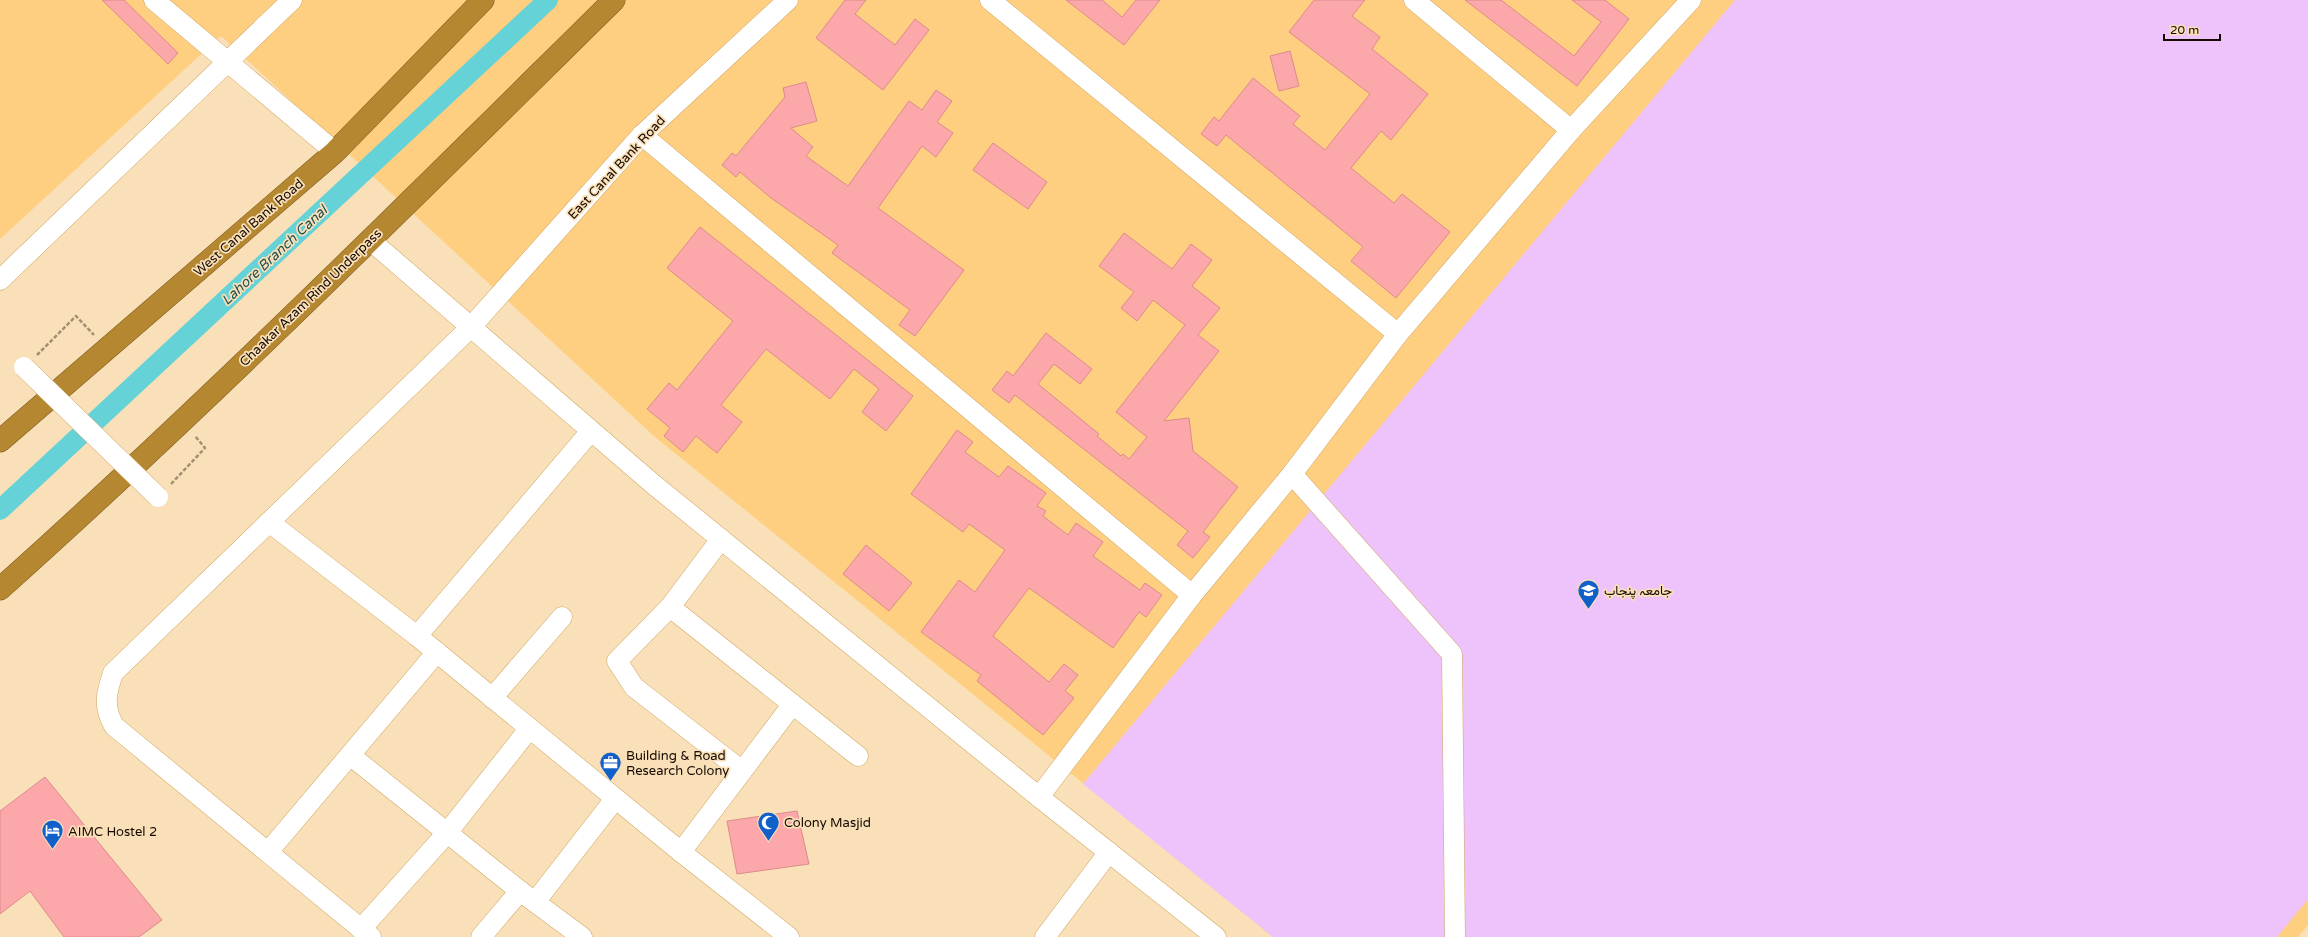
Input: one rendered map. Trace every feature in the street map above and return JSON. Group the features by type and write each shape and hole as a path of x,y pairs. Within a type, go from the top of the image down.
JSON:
{"highway":[{"name":"West Canal Bank Road","path":"0,441 335,152 484,0"},
{"name":"Chaakar Azam Rind Underpass","path":"0,589 90,509 370,240 614,0"}],"street":[{"path":"154,0 227,64 335,152"},
{"path":"0,280 227,64 292,0"},
{"name":"East Canal Bank Road","path":"366,933 114,726 107,713 107,692 113,673 471,327 642,135 788,0"},
{"path":"990,0 1398,334"},
{"path":"1414,0 1571,130"},
{"path":"1039,797 1192,595 1292,474 1398,334 1571,130 1691,0"},
{"path":"642,135 1192,595"},
{"path":"370,240 591,431 721,539 1039,797 1216,937"},
{"path":"24,367 158,497"},
{"path":"418,636 591,431"},
{"path":"1292,474 1452,654 1455,937"},
{"path":"269,522 418,636 680,852 789,937"},
{"path":"721,539 670,607 617,661 634,687 742,771"},
{"path":"670,607 858,756"},
{"path":"492,698 562,617"},
{"path":"268,852 351,756 437,652"},
{"path":"680,852 792,705"},
{"path":"366,933 529,729"},
{"path":"351,756 527,896 582,937"},
{"path":"481,937 527,896 615,799"},
{"path":"1045,937 1109,852"}],"path":[{"path":"24,367 76,316 106,349"},
{"path":"158,497 205,448"}],"shaded area":[{"name":"جامعہ پنجاب","path":"0,0 2308,0 2308,925 2298,937 1273,937 655,437 221,36 0,239"},
{"path":"1735,0 2308,0 2308,899 2277,937 1273,937 1083,784"}],"building":[{"path":"102,0 124,0 178,53 168,64"},
{"path":"845,0 866,0 855,14 895,45 915,19 929,30 883,90 816,38"},
{"path":"1066,0 1102,0 1122,17 1136,0 1160,0 1124,45"},
{"path":"1314,0 1365,0 1352,16 1380,37 1372,49 1428,94 1391,140 1381,131 1351,168 1394,203 1402,194 1450,232 1396,298 1351,261 1363,247 1226,135 1217,146 1201,134 1214,117 1219,121 1253,78 1300,116 1293,124 1325,150 1370,94 1289,32"},
{"path":"1465,0 1501,0 1574,56 1601,22 1572,0 1605,0 1629,19 1577,86"},
{"path":"1290,51 1299,86 1279,91 1270,56"},
{"path":"806,82 817,121 791,128 813,147 806,156 848,186 909,101 922,110 936,90 952,101 937,122 953,133 936,157 922,146 878,208 964,270 915,336 899,325 910,310 832,253 838,245 771,198 740,172 736,177 722,165 732,153 736,156 785,97 783,88"},
{"path":"993,143 1047,182 1028,209 973,170"},
{"path":"700,227 913,396 886,431 862,412 879,389 854,369 830,399 766,349 721,405 742,422 717,453 696,436 683,452 664,436 670,428 647,409 669,383 677,390 733,321 667,268"},
{"path":"1124,233 1172,269 1191,244 1212,260 1192,286 1220,308 1198,335 1219,351 1164,421 1189,418 1193,451 1238,487 1203,532 1210,537 1193,558 1177,545 1188,531 1015,395 1009,403 992,390 1007,371 1013,376 1046,333 1092,369 1080,384 1054,364 1038,384 1099,434 1097,436 1121,456 1123,454 1129,459 1147,437 1116,412 1185,325 1153,300 1137,321 1121,308 1134,292 1099,266"},
{"path":"957,430 973,442 965,452 999,477 1008,466 1046,493 1037,506 1046,511 1043,516 1068,535 1076,523 1103,542 1093,556 1140,590 1145,583 1162,595 1146,617 1139,612 1113,648 1029,588 993,636 1049,682 1064,664 1078,675 1065,691 1074,698 1043,735 977,681 981,675 921,632 959,580 975,592 1005,550 969,524 963,532 911,494"},
{"path":"866,545 912,583 889,611 843,574"},
{"name":"AIMC Hostel 2","path":"45,777 162,920 139,937 64,937 30,891 0,914 0,811"},
{"name":"Colony Masjid","path":"797,811 809,864 737,874 727,821"}],"waterway":[{"name":"Lahore Branch Canal","path":"0,510 548,0"}],"place":[{"name":"جامعہ پنجاب","path":"1589,610"},
{"name":"Building & Road Research Colony","path":"610,782"},
{"name":"Colony Masjid","path":"768,842"},
{"name":"AIMC Hostel 2","path":"53,850"}]}
